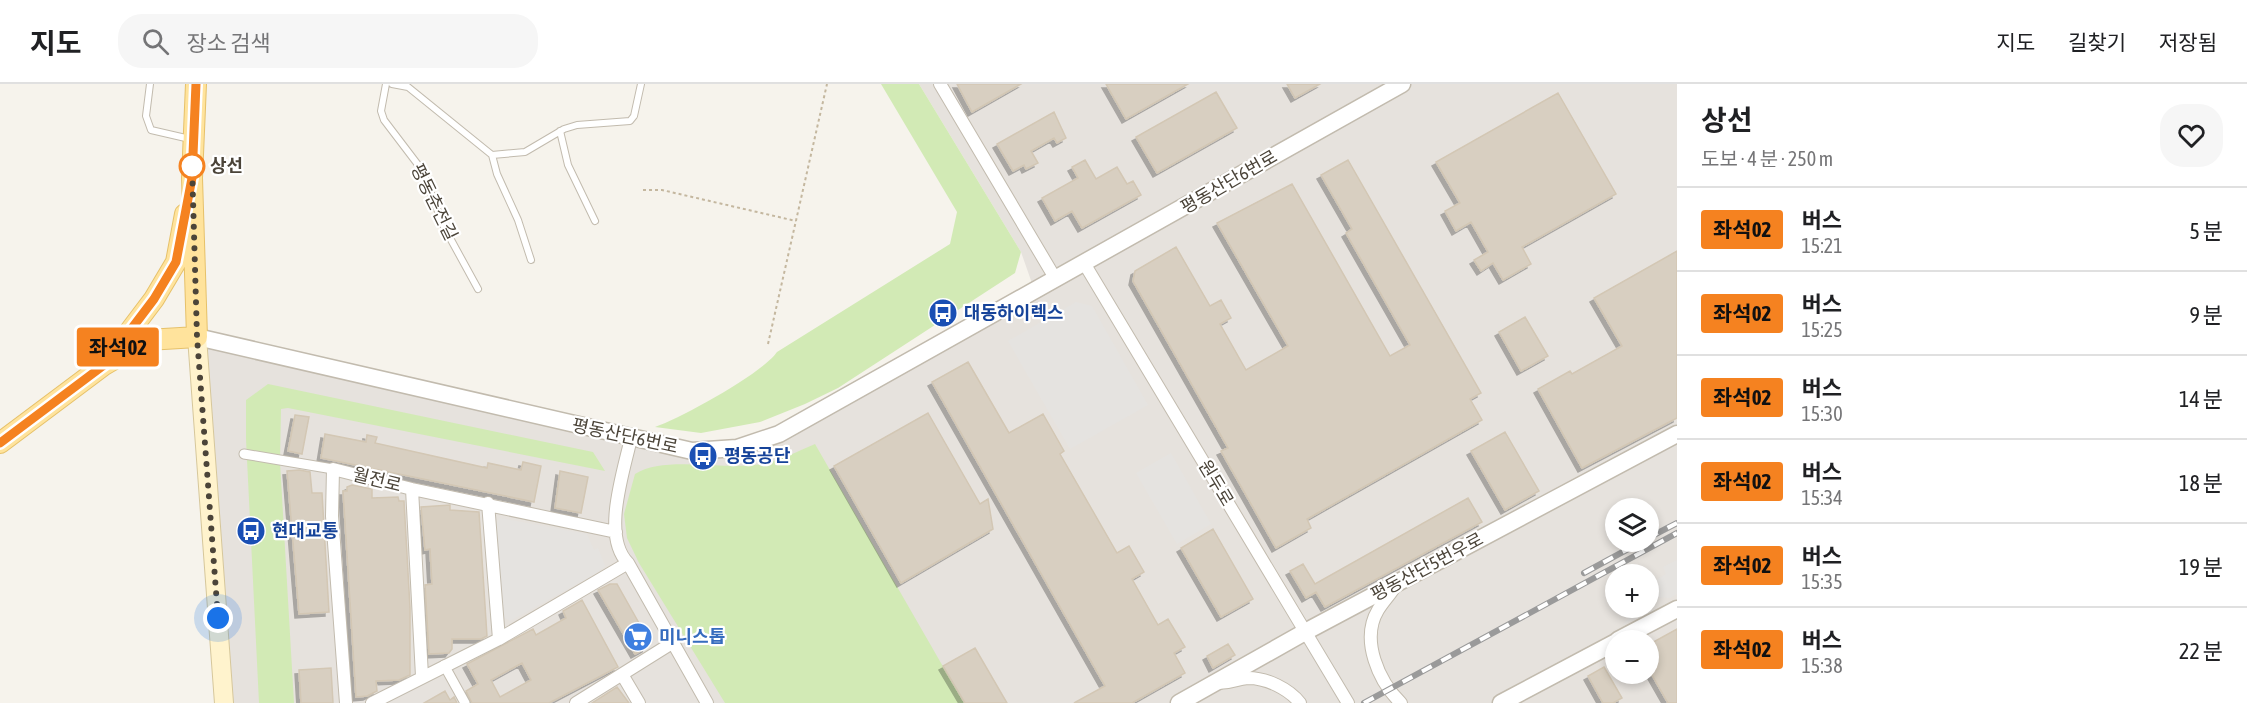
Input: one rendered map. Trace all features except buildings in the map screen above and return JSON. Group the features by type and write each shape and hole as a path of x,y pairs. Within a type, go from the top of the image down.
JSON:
{"main road":[{"path":"196,84 192,178 197,337 224,703"},
{"path":"104,365 154,299 176,262 192,178"},
{"path":"0,443 104,365 147,340 197,337"}],"street":[{"path":"940,84 1054,278"},
{"name":"평동산단6번로","path":"197,337 692,451 737,448 779,434 1402,84"},
{"name":"원두로","path":"1084,263 1348,703"},
{"name":"평동산단5번우로","path":"1179,703 1305,632 1677,434"},
{"path":"631,438 615,519 621,556 628,563 707,703"},
{"path":"244,454 333,469"},
{"name":"월전로","path":"346,703 332,516 333,469 412,489 488,503 616,532"},
{"path":"412,489 422,676"},
{"path":"488,503 499,639"},
{"path":"372,703 499,639 628,563"},
{"path":"1398,582 1389,598 1378,610 1372,642 1379,673 1391,693 1401,703"},
{"path":"1638,630 1677,609"},
{"path":"576,703 623,676 672,643"},
{"path":"1501,703 1605,647"},
{"path":"444,665 465,703"},
{"path":"623,676 639,703"},
{"path":"1215,683 1231,684 1247,678 1266,681 1282,688 1300,703"}],"lane":[{"path":"150,84 146,116 151,130 193,140"},
{"name":"평동춘전길","path":"386,84 381,111 384,120 422,170 444,227 478,289"},
{"path":"392,84 408,87 492,154 497,174 518,220 531,260"},
{"path":"492,154 525,152 560,131 577,125 630,120 634,116 641,84"},
{"path":"560,131 568,165 595,221"}],"path":[{"path":"768,344 827,84"},
{"path":"643,190 662,190 796,222"}],"shaded area":[{"path":"919,84 1677,84 1677,703 224,703 197,337 631,438 737,448 1034,289 1021,252"},
{"path":"1076,302 1092,306 1148,405 1070,449 1008,341"},
{"path":"1171,453 1211,524 1177,544 1136,473"},
{"path":"500,518 587,534 594,550 598,548 605,566 597,573 510,621 500,615 496,522"},
{"path":"1677,560 1677,594 1670,598 1659,597 1659,578 1666,574 1663,567"},
{"path":"1628,618 1636,618 1623,625"}],"green space":[{"path":"881,84 919,84 1021,252 1015,273 838,388 805,404 760,422 701,433 655,427 701,405 739,383 769,361 777,352 950,244 957,212"},
{"path":"268,384 593,452 605,471 288,408 281,409 280,462 294,703 259,703 246,400"},
{"path":"815,444 964,703 725,703 639,563 627,538 624,514 635,474 646,469 675,464 740,466 762,464"}],"railway":[{"path":"1659,532 1677,523"},
{"path":"1364,703 1677,533"},
{"path":"1584,573 1623,552"}],"bus line":[{"name":"좌석02","path":"0,443 104,365 154,299 176,262 192,178 196,84"}],"place":[{"name":"상선","path":"192,166"},
{"name":"대동하이렉스","path":"943,313"},
{"name":"평동공단","path":"703,456"},
{"name":"현대교통","path":"251,531"},
{"name":"미니스톱","path":"638,637"}],"route":[{"path":"192,166 192,164 197,337 218,618"}]}
